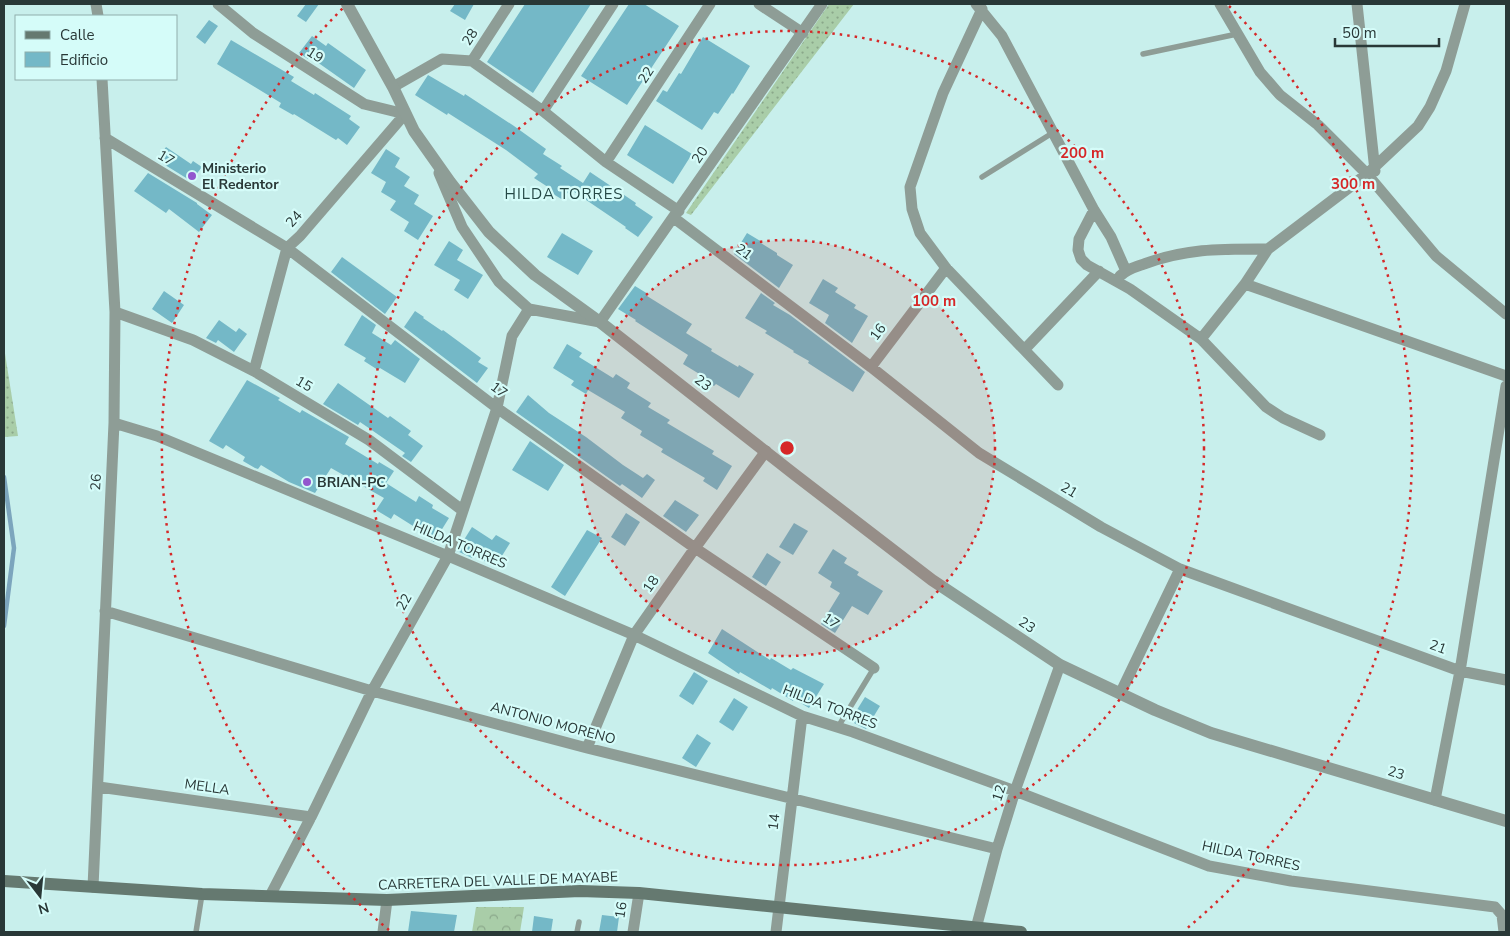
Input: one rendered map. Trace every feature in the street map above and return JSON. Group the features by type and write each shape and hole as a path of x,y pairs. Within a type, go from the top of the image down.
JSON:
{"main road":[{"name":"CARRETERA DEL VALLE DE MAYABE","path":"4,881 202,894 387,900 580,891 639,893 780,906 976,930 1021,932"}],"street":[{"name":"19","path":"218,4 253,33 364,104 405,114"},
{"name":"23","path":"347,4 393,87 414,131 450,182 489,232 535,275 600,322 932,580 1060,665 1120,694 1211,733 1506,821"},
{"name":"28","path":"472,61 509,4"},
{"path":"543,111 612,4"},
{"name":"22","path":"606,162 710,4"},
{"path":"759,4 803,33"},
{"name":"20","path":"600,322 822,4"},
{"path":"1220,4 1260,72 1280,95 1371,170"},
{"path":"1357,4 1371,170 1377,185 1436,256 1506,314"},
{"path":"1202,339 1245,284 1268,249 1371,170 1418,126 1430,107 1446,71 1465,4"},
{"path":"979,6 1002,36 1110,237 1126,271"},
{"path":"979,6 943,93 910,187 912,209 920,233 946,268 1058,385"},
{"path":"393,87 442,59 472,61"},
{"name":"21","path":"472,61 543,111 979,453 1101,526 1180,569 1460,671 1506,680"},
{"name":"26","path":"94,887 114,423 115,312 102,80"},
{"name":"24","path":"254,371 287,248 300,236 405,114"},
{"name":"17","path":"105,138 287,248 497,408 695,548 874,668"},
{"name":"23","path":"434,159 462,227 499,282 528,310 600,322"},
{"path":"1094,210 1079,239 1078,250 1086,265 1130,289 1202,339 1266,407 1283,418 1320,436"},
{"path":"1116,281 1126,271 1166,256 1203,250 1268,249"},
{"name":"16","path":"871,367 946,268"},
{"path":"1025,349 1099,272"},
{"path":"1245,284 1506,376"},
{"name":"22","path":"270,896 311,817 372,691 448,556 497,408 512,336 528,310"},
{"name":"15","path":"115,312 193,340 254,371 369,440 462,510"},
{"path":"1436,800 1460,671 1506,386"},
{"name":"HILDA TORRES","path":"114,423 156,436 634,635 802,716 838,727 1015,791 1209,866 1291,881 1495,907 1502,915 1504,932"},
{"name":"18","path":"587,748 634,635 766,451"},
{"path":"1120,694 1180,569"},
{"name":"ANTONIO MORENO","path":"105,611 372,691 587,748 997,849"},
{"name":"12","path":"976,930 997,849 1015,791 1060,665"},
{"name":"14","path":"776,932 802,716"},
{"name":"MELLA","path":"99,788 311,817"},
{"name":"16","path":"633,932 639,893"},
{"path":"383,932 387,900"}],"lane":[{"path":"1143,54 1237,34"},
{"path":"982,177 1054,132"},
{"path":"838,727 874,668"},
{"path":"196,932 202,894"},
{"path":"577,932 579,922"}],"green space":[{"path":"829,4 854,4 691,215 686,213"},
{"path":"4,347 18,436 4,437"},
{"path":"476,907 524,907 520,932 472,932"}],"building":[{"path":"306,4 319,4 306,22 297,16"},
{"path":"455,4 474,4 465,20 450,11"},
{"path":"525,4 591,4 533,93 487,62"},
{"path":"629,4 644,4 679,26 627,105 581,76"},
{"path":"209,20 218,26 205,44 196,37"},
{"path":"312,36 326,46 328,43 366,70 354,88 310,57 308,59 299,53"},
{"path":"703,37 750,66 718,114 714,112 702,130 656,101 663,90 667,92 679,73 681,74"},
{"path":"231,40 294,77 291,81 314,95 315,93 351,116 349,119 360,127 347,145 338,138 336,140 279,107 281,103 217,64"},
{"path":"428,75 464,96 465,94 514,126 546,149 543,154 583,183 590,172 636,203 635,205 653,217 638,237 570,189 563,200 550,192 551,189 534,178 538,174 506,150 448,113 447,115 415,95"},
{"path":"645,125 692,154 673,184 627,155"},
{"path":"166,147 191,164 193,161 202,167 191,181 157,160"},
{"path":"386,149 400,158 395,167 410,177 404,186 419,195 414,204 433,216 418,240 404,231 409,222 390,210 396,201 381,192 386,182 371,173"},
{"path":"148,173 197,203 212,215 199,232 169,209 166,213 134,191"},
{"path":"562,233 593,251 578,275 547,257"},
{"path":"747,233 793,265 779,288 734,254"},
{"path":"449,241 463,250 457,260 483,275 468,299 454,290 460,280 434,265"},
{"path":"342,257 397,297 385,314 331,272"},
{"path":"823,279 838,288 835,292 856,305 854,308 868,316 852,343 825,323 829,315 809,303"},
{"path":"635,286 648,294 647,296 692,324 686,333 712,349 711,351 754,374 739,398 700,377 701,375 683,364 688,355 618,309"},
{"path":"164,291 184,305 172,323 152,309"},
{"path":"761,293 775,303 773,305 790,315 865,372 853,392 765,333 767,331 745,318"},
{"path":"415,311 481,358 478,362 488,368 477,383 404,327"},
{"path":"362,315 376,325 372,333 391,345 395,340 420,359 405,383 380,368 378,370 364,361 366,358 344,345"},
{"path":"219,320 236,332 239,328 247,334 234,352 218,340 216,343 206,338"},
{"path":"567,344 582,353 579,357 613,378 616,374 630,383 627,388 651,403 648,407 670,420 667,423 714,451 712,454 732,466 717,490 703,481 705,478 661,452 663,449 640,435 642,431 621,418 625,412 588,390 586,394 571,385 574,381 553,368"},
{"path":"247,380 280,398 278,400 300,413 302,410 349,437 345,444 378,464 379,462 394,471 386,483 416,502 419,496 433,505 432,508 449,518 434,542 420,533 421,531 394,514 391,519 376,510 384,498 331,468 315,493 289,482 261,465 258,469 255,468 243,461 245,457 226,445 223,449 209,441"},
{"path":"338,383 388,418 390,416 411,431 408,435 423,446 411,462 402,456 405,453 360,422 358,425 323,404"},
{"path":"528,395 549,413 586,437 623,465 643,478 647,474 655,480 642,498 622,484 620,486 516,412"},
{"path":"530,441 564,465 548,491 512,470"},
{"path":"675,500 699,515 686,532 663,516"},
{"path":"626,513 640,522 625,546 611,537"},
{"path":"794,523 808,531 793,555 779,547"},
{"path":"472,527 492,540 496,535 510,543 495,567 474,555 472,558 457,551"},
{"path":"587,530 602,538 565,596 551,587"},
{"path":"833,549 847,558 844,563 859,572 857,575 883,591 868,615 852,606 835,633 821,624 840,593 830,587 832,582 818,573"},
{"path":"767,553 781,562 766,586 752,577"},
{"path":"722,629 770,660 771,658 791,670 793,668 824,684 809,708 772,688 771,690 740,672 739,674 708,653"},
{"path":"694,672 708,681 693,705 679,696"},
{"path":"865,697 880,706 866,729 850,721"},
{"path":"734,698 748,707 733,731 719,722"},
{"path":"697,734 711,743 696,767 682,758"},
{"path":"411,911 457,915 454,932 408,932"},
{"path":"602,915 619,917 617,932 599,932"},
{"path":"534,916 553,919 551,932 532,932"}],"waterway":[{"path":"4,477 14,548 4,626"}],"place":[{"name":"Ministerio El Redentor","path":"192,176"},
{"name":"BRIAN-PC","path":"307,482"}],"district":[{"name":"HILDA TORRES","path":"564,194"}]}
